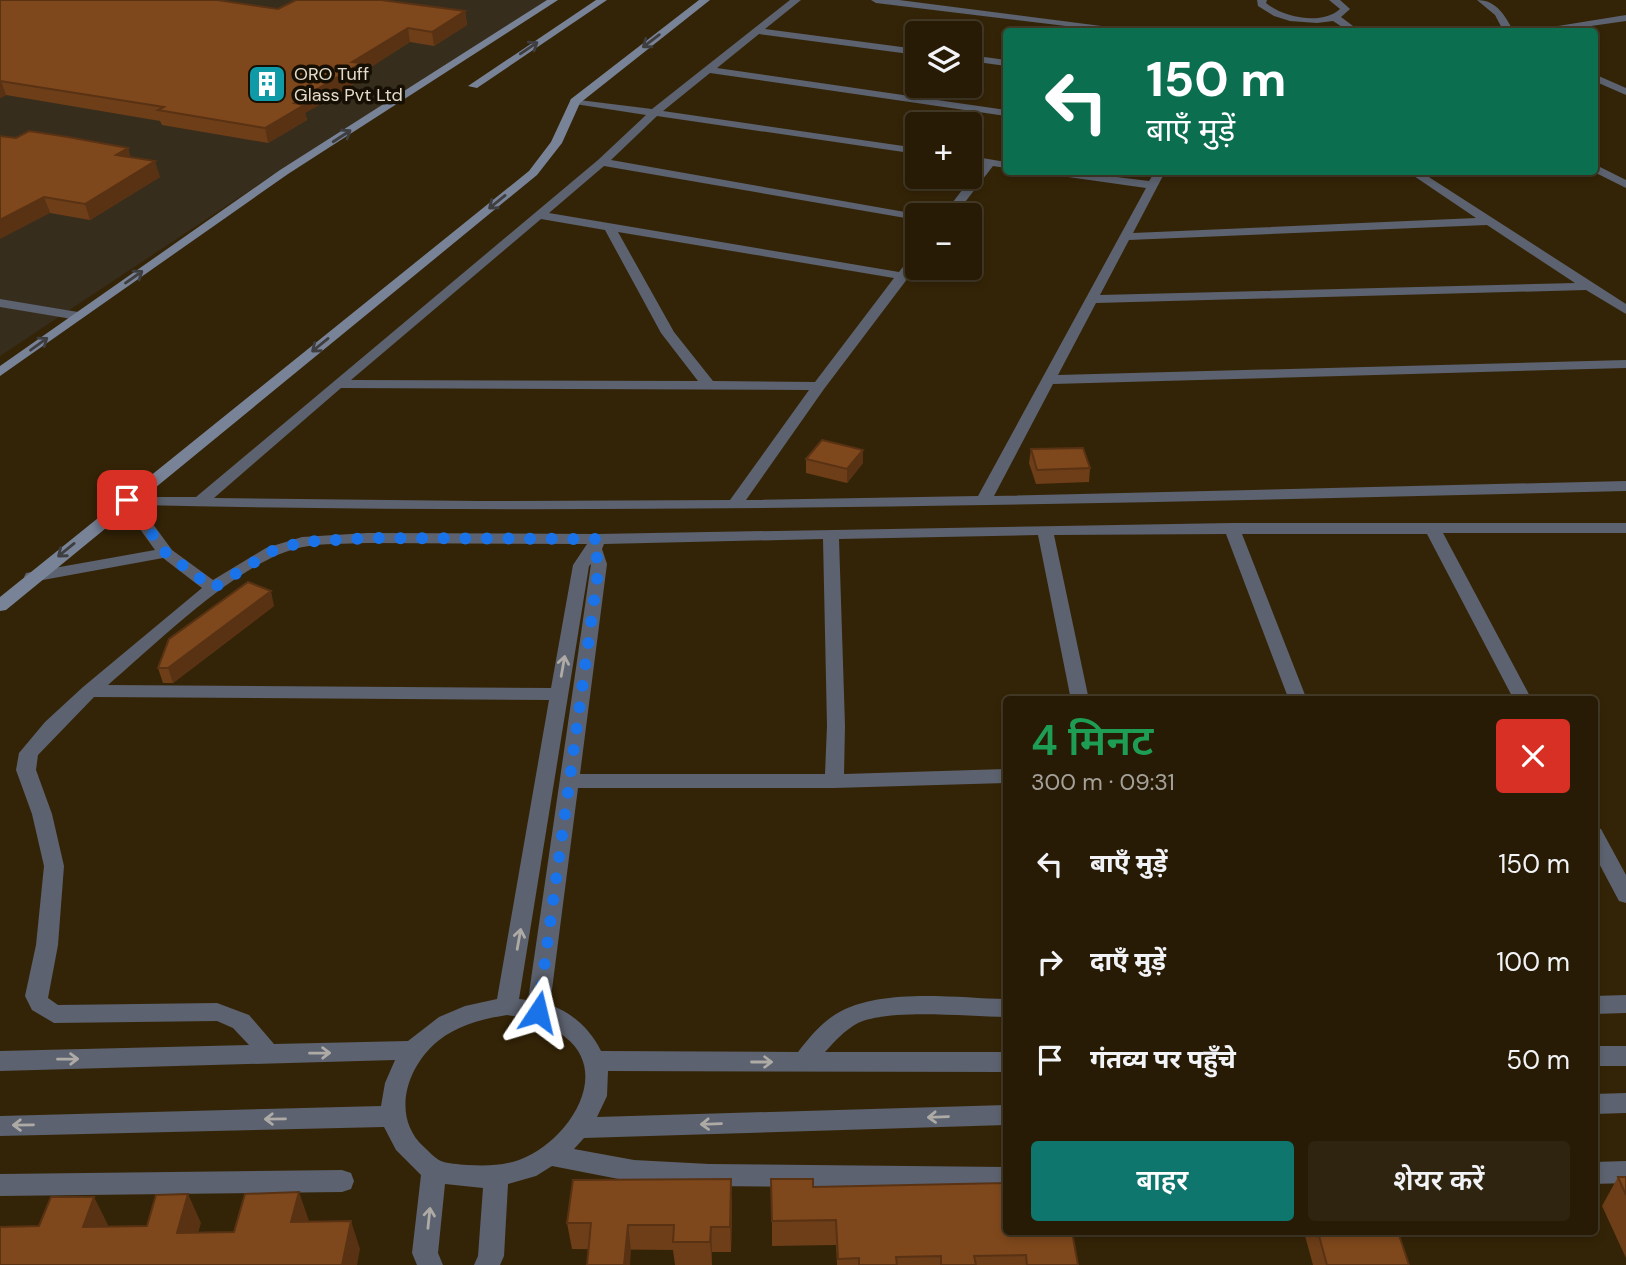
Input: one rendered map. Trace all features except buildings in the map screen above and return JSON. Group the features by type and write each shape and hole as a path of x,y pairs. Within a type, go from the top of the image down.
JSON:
{"main road":[{"path":"0,372 284,172 553,0"},
{"path":"472,86 602,0"},
{"path":"0,606 32,577 533,173 556,143 575,101 705,0"}],"street":[{"path":"200,502 602,162 655,112 796,0"},
{"path":"876,0 1110,28"},
{"path":"1262,0 1261,4 1265,9 1289,18 1334,18 1343,14 1345,9 1335,0"},
{"path":"1482,0 1499,13 1507,28"},
{"path":"1334,18 1350,28"},
{"path":"1556,28 1625,19"},
{"path":"759,31 905,50"},
{"path":"982,60 1003,63"},
{"path":"711,69 1003,113"},
{"path":"1598,79 1626,92"},
{"path":"575,101 905,149"},
{"path":"982,161 1003,164"},
{"path":"602,162 905,214"},
{"path":"958,203 990,162"},
{"path":"1598,169 1626,185"},
{"path":"1075,175 1151,186"},
{"path":"984,501 1158,175"},
{"path":"1419,175 1626,310"},
{"path":"540,215 902,276"},
{"path":"1125,237 1488,221"},
{"path":"609,226 668,333 709,386"},
{"path":"735,504 905,272"},
{"path":"1091,299 1590,286"},
{"path":"0,303 78,316"},
{"path":"1048,380 1626,364"},
{"path":"337,384 819,386"},
{"path":"127,500 313,505 735,504 1626,486"},
{"path":"127,500 166,553 213,588"},
{"path":"1232,528 1295,696"},
{"path":"268,1054 244,1022 231,1015 217,1012 54,1014 40,1004 36,996 47,945 54,866 42,814 26,770 29,753 52,726 89,691 213,588 272,551 302,542 368,538 595,544 1045,530 1626,528"},
{"path":"1433,529 1521,696"},
{"path":"1045,530 1079,696"},
{"path":"831,536 836,726 834,781"},
{"path":"507,1006 581,565 595,544"},
{"path":"538,1012 599,564 595,544"},
{"path":"32,577 166,553"},
{"path":"89,691 558,694"},
{"path":"569,781 834,781 1003,776"},
{"path":"1598,842 1626,895"},
{"path":"1598,1004 1626,1004"},
{"path":"507,1006 552,1014 580,1034 596,1061 596,1095 582,1128 553,1156 514,1175 472,1179 434,1169 406,1147 393,1116 395,1082 412,1050 442,1025 478,1010 507,1006"},
{"path":"804,1062 825,1035 860,1013 886,1009 1003,1008"},
{"path":"0,1060 412,1050"},
{"path":"1598,1056 1626,1056"},
{"path":"596,1061 1003,1062"},
{"path":"1598,1104 1626,1103"},
{"path":"582,1128 1003,1115"},
{"path":"0,1126 393,1116"},
{"path":"553,1156 634,1171 709,1175 1003,1178"},
{"path":"430,1265 425,1253 434,1169"},
{"path":"1598,1173 1626,1172"},
{"path":"487,1265 491,1256 496,1177"},
{"path":"0,1185 342,1181"}],"shaded area":[{"path":"0,0 548,0 285,167 0,356"}],"place":[{"name":"ORO Tuff Glass Pvt Ltd","path":"267,84"}],"route":[{"path":"127,500 166,553 213,588 272,551 302,542 368,538 597,539 594,549 599,564 538,1012"}]}
